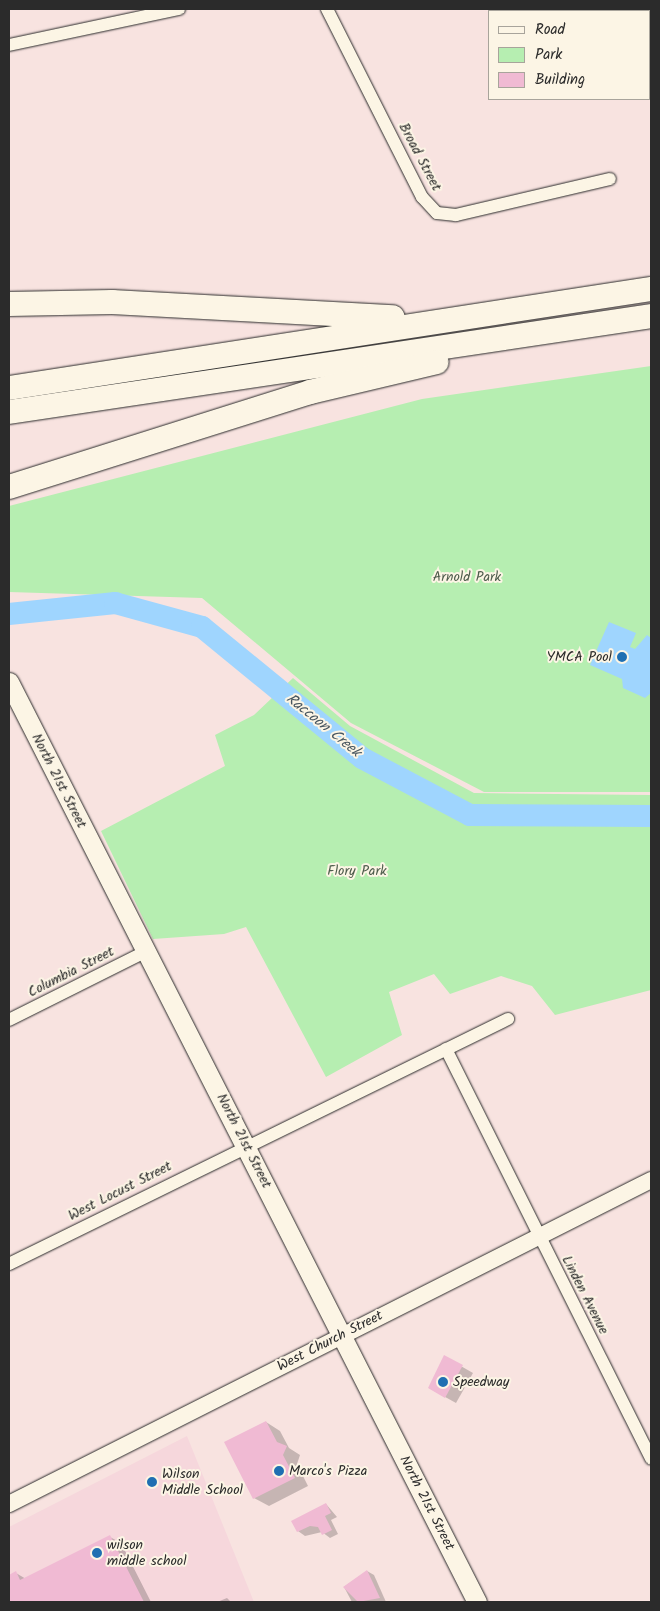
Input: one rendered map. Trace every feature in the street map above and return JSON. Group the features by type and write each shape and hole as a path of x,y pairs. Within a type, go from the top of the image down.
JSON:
{"highway":[{"path":"9,388 651,289"},
{"path":"9,304 112,302 398,317 452,310 484,314"},
{"path":"9,412 651,316"},
{"path":"9,487 310,392 485,353 524,336"}],"main road":[{"name":"North 21st Street","path":"11,692 147,951 343,1334 477,1602"}],"street":[{"path":"9,45 179,9"},
{"name":"Broad Street","path":"327,9 422,196 437,213 456,215 610,179"},
{"name":"Columbia Street","path":"9,1020 147,951"},
{"name":"West Locust Street","path":"9,1264 246,1145 508,1018"},
{"name":"Linden Avenue","path":"446,1049 651,1458"},
{"name":"West Church Street","path":"9,1504 651,1180"}],"shaded area":[{"name":"Wilson Middle School","path":"187,1436 254,1602 9,1602 9,1527"}],"green space":[{"name":"Arnold Park","path":"651,366 651,792 484,792 351,723 202,598 9,592 9,506 422,399"},
{"name":"Flory Park","path":"293,678 350,726 474,793 651,795 651,990 555,1015 532,986 501,976 450,994 434,974 389,992 402,1035 326,1077 246,927 224,934 153,939 101,831 225,766 215,735 254,715"}],"water":[{"name":"YMCA Pool","path":"609,622 636,633 630,647 635,649 647,635 651,638 651,693 645,698 623,688 622,679 590,665"}],"building":[{"name":"Speedway","path":"444,1355 463,1365 445,1398 428,1388"},
{"path":"266,1421 277,1442 287,1446 283,1455 295,1478 253,1499 224,1442"},
{"path":"326,1503 331,1513 325,1516 332,1530 322,1535 318,1527 310,1526 297,1532 291,1521"},
{"name":"wilson middle school","path":"110,1535 144,1602 9,1602 9,1575 16,1571 20,1580"},
{"path":"367,1570 380,1598 358,1602 343,1587"}],"waterway":[{"name":"Raccoon Creek","path":"9,614 115,603 202,627 362,758 470,815 651,816"}],"place":[{"name":"YMCA Pool","path":"622,657"},
{"name":"Speedway","path":"443,1382"},
{"name":"Marco's Pizza","path":"279,1471"},
{"name":"Wilson Middle School","path":"152,1482"},
{"name":"wilson middle school","path":"97,1553"}]}
